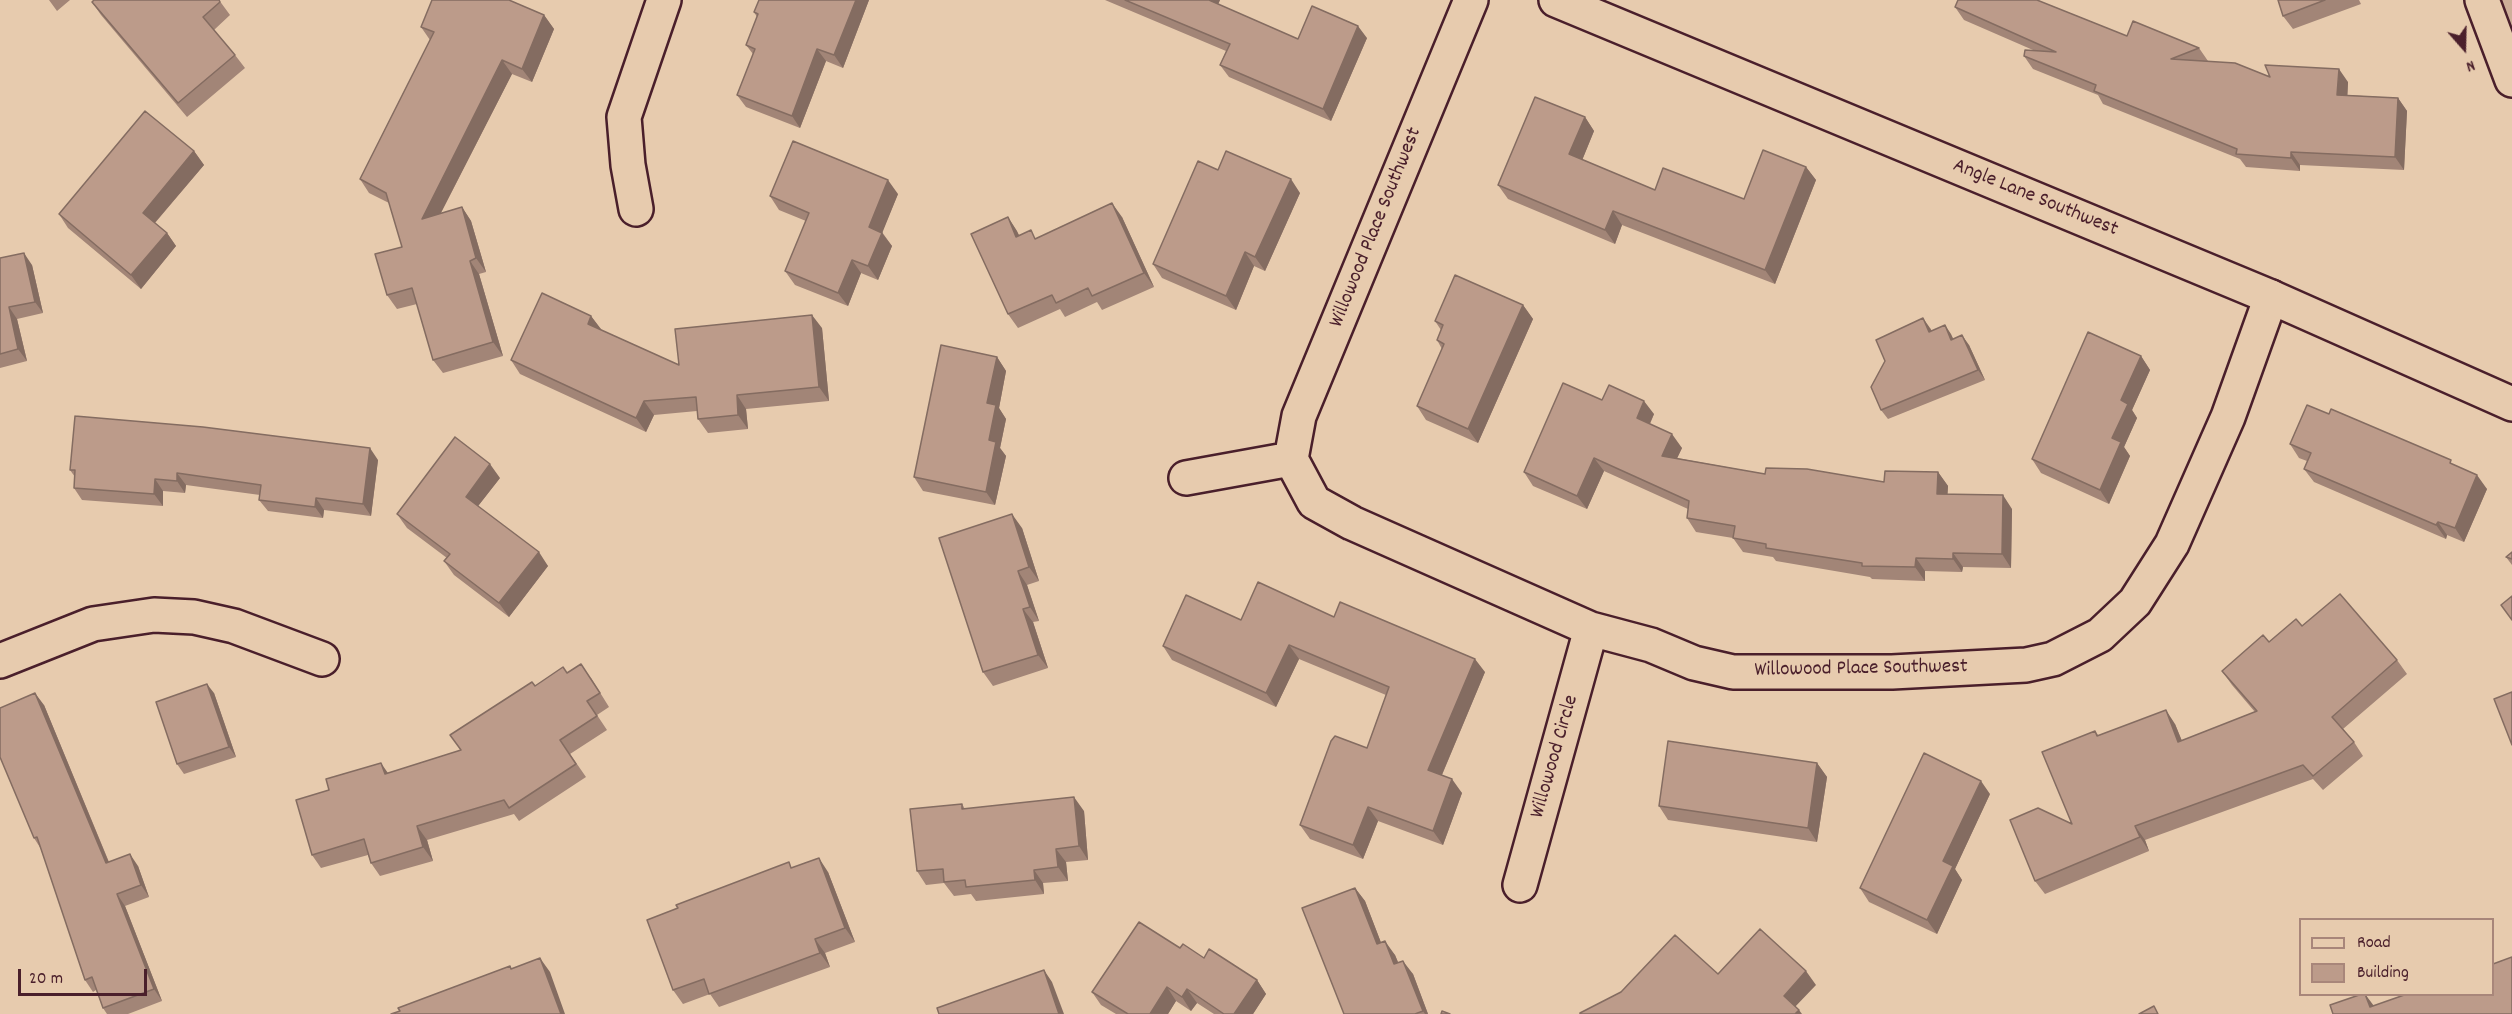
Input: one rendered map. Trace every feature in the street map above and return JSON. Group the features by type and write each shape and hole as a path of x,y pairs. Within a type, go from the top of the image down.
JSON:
{"street":[{"path":"636,209 628,165 624,117 664,0"},
{"name":"Willowood Place Southwest","path":"1471,0 1299,416 1291,459 1314,502 1352,523 1591,629 1651,645 1694,663 1733,672 1892,672 2026,665 2053,659 2100,635 2135,602 2172,544 2228,417 2271,297"},
{"name":"Angle Lane Southwest","path":"1556,0 2271,297 2512,404"},
{"path":"2482,0 2512,80"},
{"path":"1186,478 1291,459"},
{"path":"0,661 93,624 154,615 194,617 234,626 322,659"},
{"name":"Willowood Circle","path":"1520,885 1591,629"}],"shaded area":[{"path":"2501,0 2512,0 2512,28"}],"building":[{"path":"94,0 219,0 220,2 203,17 235,55 178,103 92,2"},
{"path":"432,0 509,0 544,15 522,69 502,60 422,219 462,207 476,258 470,261 493,342 433,360 412,288 387,295 375,254 402,247 386,193 360,179 434,32 421,27"},
{"path":"759,0 856,0 834,55 817,49 792,116 737,95 755,49 746,45 758,14 754,12"},
{"path":"1125,0 1209,0 1298,39 1312,6 1358,26 1323,109 1220,65 1230,44"},
{"path":"1958,0 2037,0 2127,36 2133,21 2199,48 2171,59 2235,63 2270,77 2265,65 2339,69 2337,95 2398,98 2395,157 2291,152 2291,158 2236,154 2237,149 2094,91 2096,85 2024,56 2025,50 2056,52 1955,7"},
{"path":"2278,0 2325,0 2283,16"},
{"path":"1535,97 1585,117 1569,154 1655,190 1663,168 1744,199 1763,150 1806,167 1765,270 1613,211 1605,230 1498,185"},
{"path":"145,111 194,151 143,213 167,233 131,275 59,214"},
{"path":"793,141 888,180 869,227 882,233 868,266 852,260 838,293 785,271 809,213 770,196"},
{"path":"1226,151 1291,179 1255,257 1245,252 1226,296 1153,264 1198,161 1218,170"},
{"path":"1112,203 1144,273 1092,296 1088,288 1056,303 1052,295 1008,314 971,234 1008,217 1016,237 1031,230 1035,239"},
{"path":"24,253 35,302 9,307 18,349 0,354 0,258"},
{"path":"1455,275 1523,305 1468,429 1417,406 1444,344 1437,340 1443,325 1435,321"},
{"path":"542,293 591,316 588,324 679,365 675,329 812,315 819,387 737,395 738,415 698,419 696,397 644,401 636,418 511,360"},
{"path":"1923,318 1929,332 1945,325 1951,340 1962,335 1978,370 1881,410 1871,387 1885,361 1876,340"},
{"path":"2088,332 2141,356 2121,400 2128,404 2112,438 2121,442 2100,490 2032,459"},
{"path":"941,345 997,357 987,403 996,405 989,440 996,442 986,492 914,477"},
{"path":"1563,383 1602,400 1609,385 1644,401 1637,418 1672,434 1662,456 1765,474 1766,468 1807,469 1884,482 1885,471 1938,472 1937,494 2003,495 2002,554 1953,553 1953,559 1916,558 1915,567 1862,566 1862,563 1766,548 1766,544 1733,538 1735,526 1687,518 1689,501 1594,458 1577,496 1524,472"},
{"path":"2307,405 2329,414 2331,409 2451,460 2450,463 2477,475 2455,528 2438,522 2436,525 2304,469 2311,453 2290,444"},
{"path":"75,416 203,427 370,448 363,504 316,498 315,507 259,500 261,485 177,473 177,481 155,479 154,494 74,488 75,470 70,470"},
{"path":"455,437 490,464 466,497 539,552 499,603 444,561 450,554 397,514"},
{"path":"1012,514 1029,567 1018,571 1030,607 1023,609 1038,655 983,672 939,538"},
{"path":"1258,582 1334,617 1340,602 1475,659 1428,770 1452,779 1433,831 1368,807 1353,845 1300,825 1331,741 1335,736 1367,748 1389,687 1289,645 1266,693 1163,646 1186,595 1241,620"},
{"path":"2340,594 2397,660 2332,717 2354,742 2313,776 2303,765 2135,826 2140,837 2035,881 2010,820 2038,808 2072,824 2042,752 2095,731 2097,736 2166,710 2178,742 2257,711 2222,671 2263,635 2269,642 2296,619 2302,626"},
{"path":"2512,596 2512,620 2501,605"},
{"path":"581,664 600,693 587,701 597,716 560,740 576,764 509,808 504,800 417,826 423,847 371,863 364,839 312,855 296,800 329,790 326,779 381,763 385,774 461,750 450,735 532,682 535,686 563,667 567,673"},
{"path":"207,684 229,747 177,764 156,702"},
{"path":"2512,692 2512,745 2494,699"},
{"path":"35,693 106,863 130,854 141,885 117,894 154,989 103,1008 92,977 85,980 37,837 34,838 0,757 0,708"},
{"path":"1668,741 1817,763 1808,828 1659,806"},
{"path":"1924,753 1981,781 1943,861 1953,866 1927,920 1860,888"},
{"path":"1074,797 1079,846 1056,849 1058,867 1034,870 1035,880 966,887 965,880 944,882 943,869 917,871 910,809 962,804 962,809"},
{"path":"819,858 845,928 815,939 820,953 709,994 704,979 673,990 647,920 678,908 676,905 789,862 791,868"},
{"path":"1355,888 1377,944 1385,941 1394,964 1403,961 1423,1011 1415,1014 1344,1014 1302,908"},
{"path":"1139,922 1180,948 1183,944 1204,958 1209,949 1257,980 1234,1014 1224,1014 1187,989 1182,997 1167,987 1150,1014 1128,1014 1092,992"},
{"path":"1760,929 1806,971 1784,996 1799,1010 1795,1014 1580,1014 1621,992 1675,935 1718,974"},
{"path":"2512,957 2512,1014 2333,1014 2330,1005 2356,996 2366,996 2370,1007 2401,996 2494,996 2494,964"},
{"path":"540,958 561,1014 391,1014 400,1011 398,1008 510,966 511,969"},
{"path":"1044,970 1059,1014 939,1014 937,1008"},
{"path":"2154,1006 2158,1014 2139,1014"}]}
